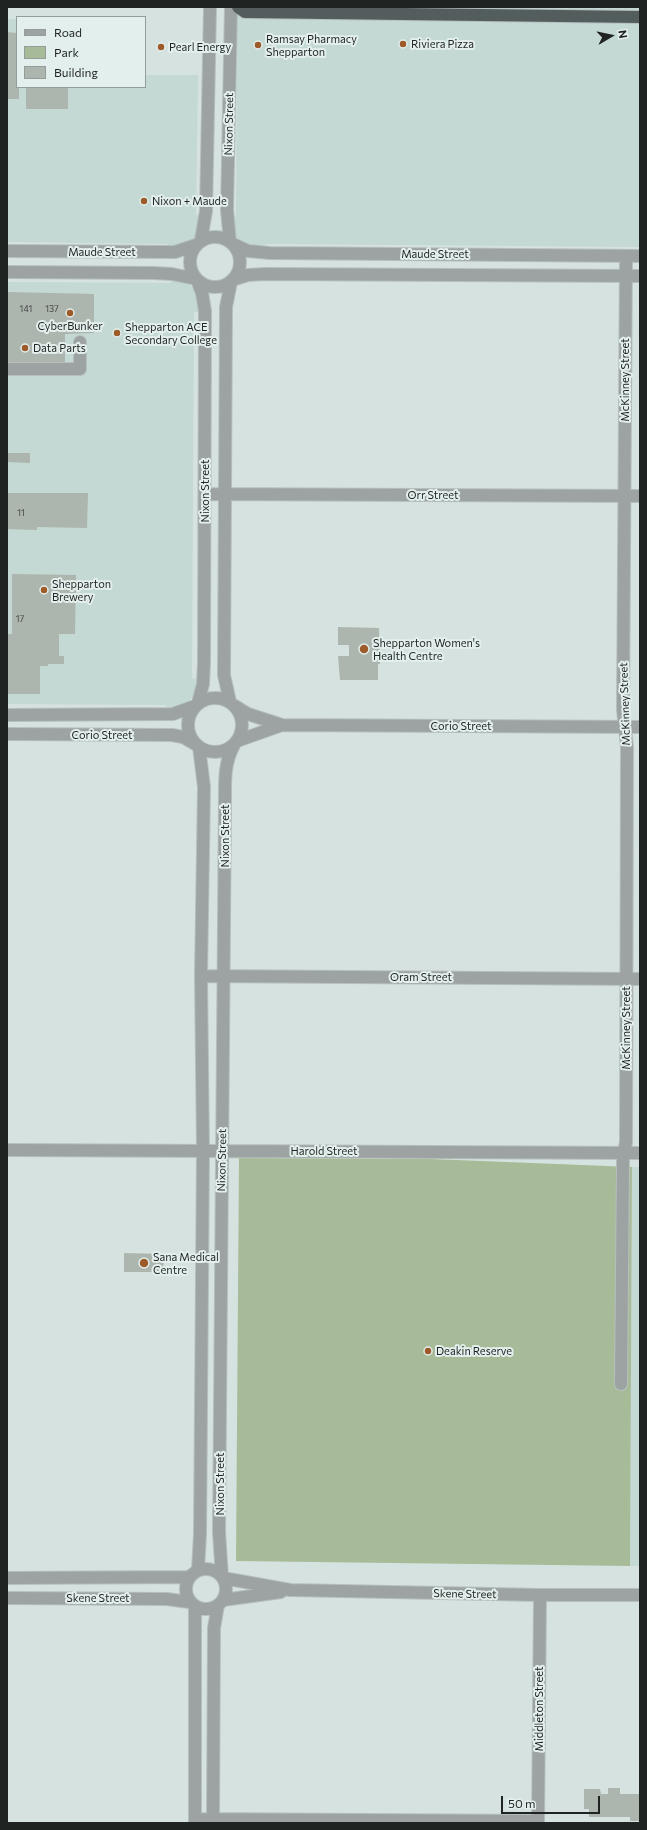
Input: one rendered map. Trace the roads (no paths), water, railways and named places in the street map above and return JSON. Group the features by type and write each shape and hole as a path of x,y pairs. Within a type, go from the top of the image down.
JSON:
{"highway":[{"path":"238,7 245,12 640,17"}],"street":[{"name":"Nixon Street","path":"199,243 206,210 210,7"},
{"name":"Nixon Street","path":"231,7 227,210 231,243"},
{"path":"216,236 231,243 238,251 240,260 237,274 232,281 224,286 210,287 197,280 191,271 189,262 191,253 199,243 216,236"},
{"name":"Maude Street","path":"7,251 175,252 187,249 199,243"},
{"name":"Maude Street","path":"231,243 248,251 270,253 640,256"},
{"path":"355,254 355,274"},
{"path":"480,255 480,274"},
{"name":"McKinney Street","path":"621,1384 626,979 627,747 623,710 626,256"},
{"name":"Maude Street","path":"7,272 154,273 172,274 197,280"},
{"name":"Maude Street","path":"232,281 248,275 264,274 640,276"},
{"name":"Nixon Street","path":"196,704 203,684 204,662 205,494 205,311 202,293 197,280"},
{"name":"Nixon Street","path":"232,281 226,307 224,675 233,704"},
{"path":"7,369 80,369 80,342"},
{"name":"Orr Street","path":"205,494 640,496"},
{"path":"214,697 222,698 233,704 240,714 242,723 241,732 236,743 226,750 217,752 208,751 197,746 190,736 187,725 189,715 196,704 206,698 214,697"},
{"name":"Corio Street","path":"7,714 172,714 196,704"},
{"name":"Corio Street","path":"233,704 248,714 282,725 640,728"},
{"name":"Corio Street","path":"236,743 282,725"},
{"name":"Corio Street","path":"7,734 172,735 183,737 197,746"},
{"name":"Nixon Street","path":"222,1578 219,1524 226,770 228,756 236,743"},
{"name":"Nixon Street","path":"193,1574 200,1534 203,1151 201,976 204,787 197,746"},
{"name":"Oram Street","path":"201,976 640,979"},
{"name":"Harold Street","path":"7,1150 640,1153"},
{"path":"213,1821 214,1628 226,1589 222,1578 211,1570 193,1574 185,1587 187,1597 192,1604 207,1610 221,1603"},
{"name":"Skene Street","path":"7,1578 193,1574"},
{"name":"Skene Street","path":"222,1578 290,1590 540,1595 640,1595"},
{"name":"Skene Street","path":"221,1603 290,1590"},
{"name":"Middleton Street","path":"538,1822 540,1595"},
{"name":"Skene Street","path":"7,1598 167,1599 192,1604"},
{"path":"192,1604 195,1821 538,1822"}],"place":[{"name":"Riviera Pizza","path":"403,44"},
{"name":"Ramsay Pharmacy Shepparton","path":"258,45"},
{"name":"Pearl Energy","path":"161,47"},
{"name":"Nixon + Maude","path":"144,201"},
{"name":"CyberBunker","path":"70,313"},
{"name":"Shepparton ACE Secondary College","path":"117,333"},
{"name":"Data Parts","path":"25,348"},
{"name":"Shepparton Brewery","path":"44,590"},
{"name":"Shepparton Women's Health Centre","path":"364,649"},
{"name":"Sana Medical Centre","path":"144,1263"},
{"name":"Deakin Reserve","path":"428,1351"}]}
